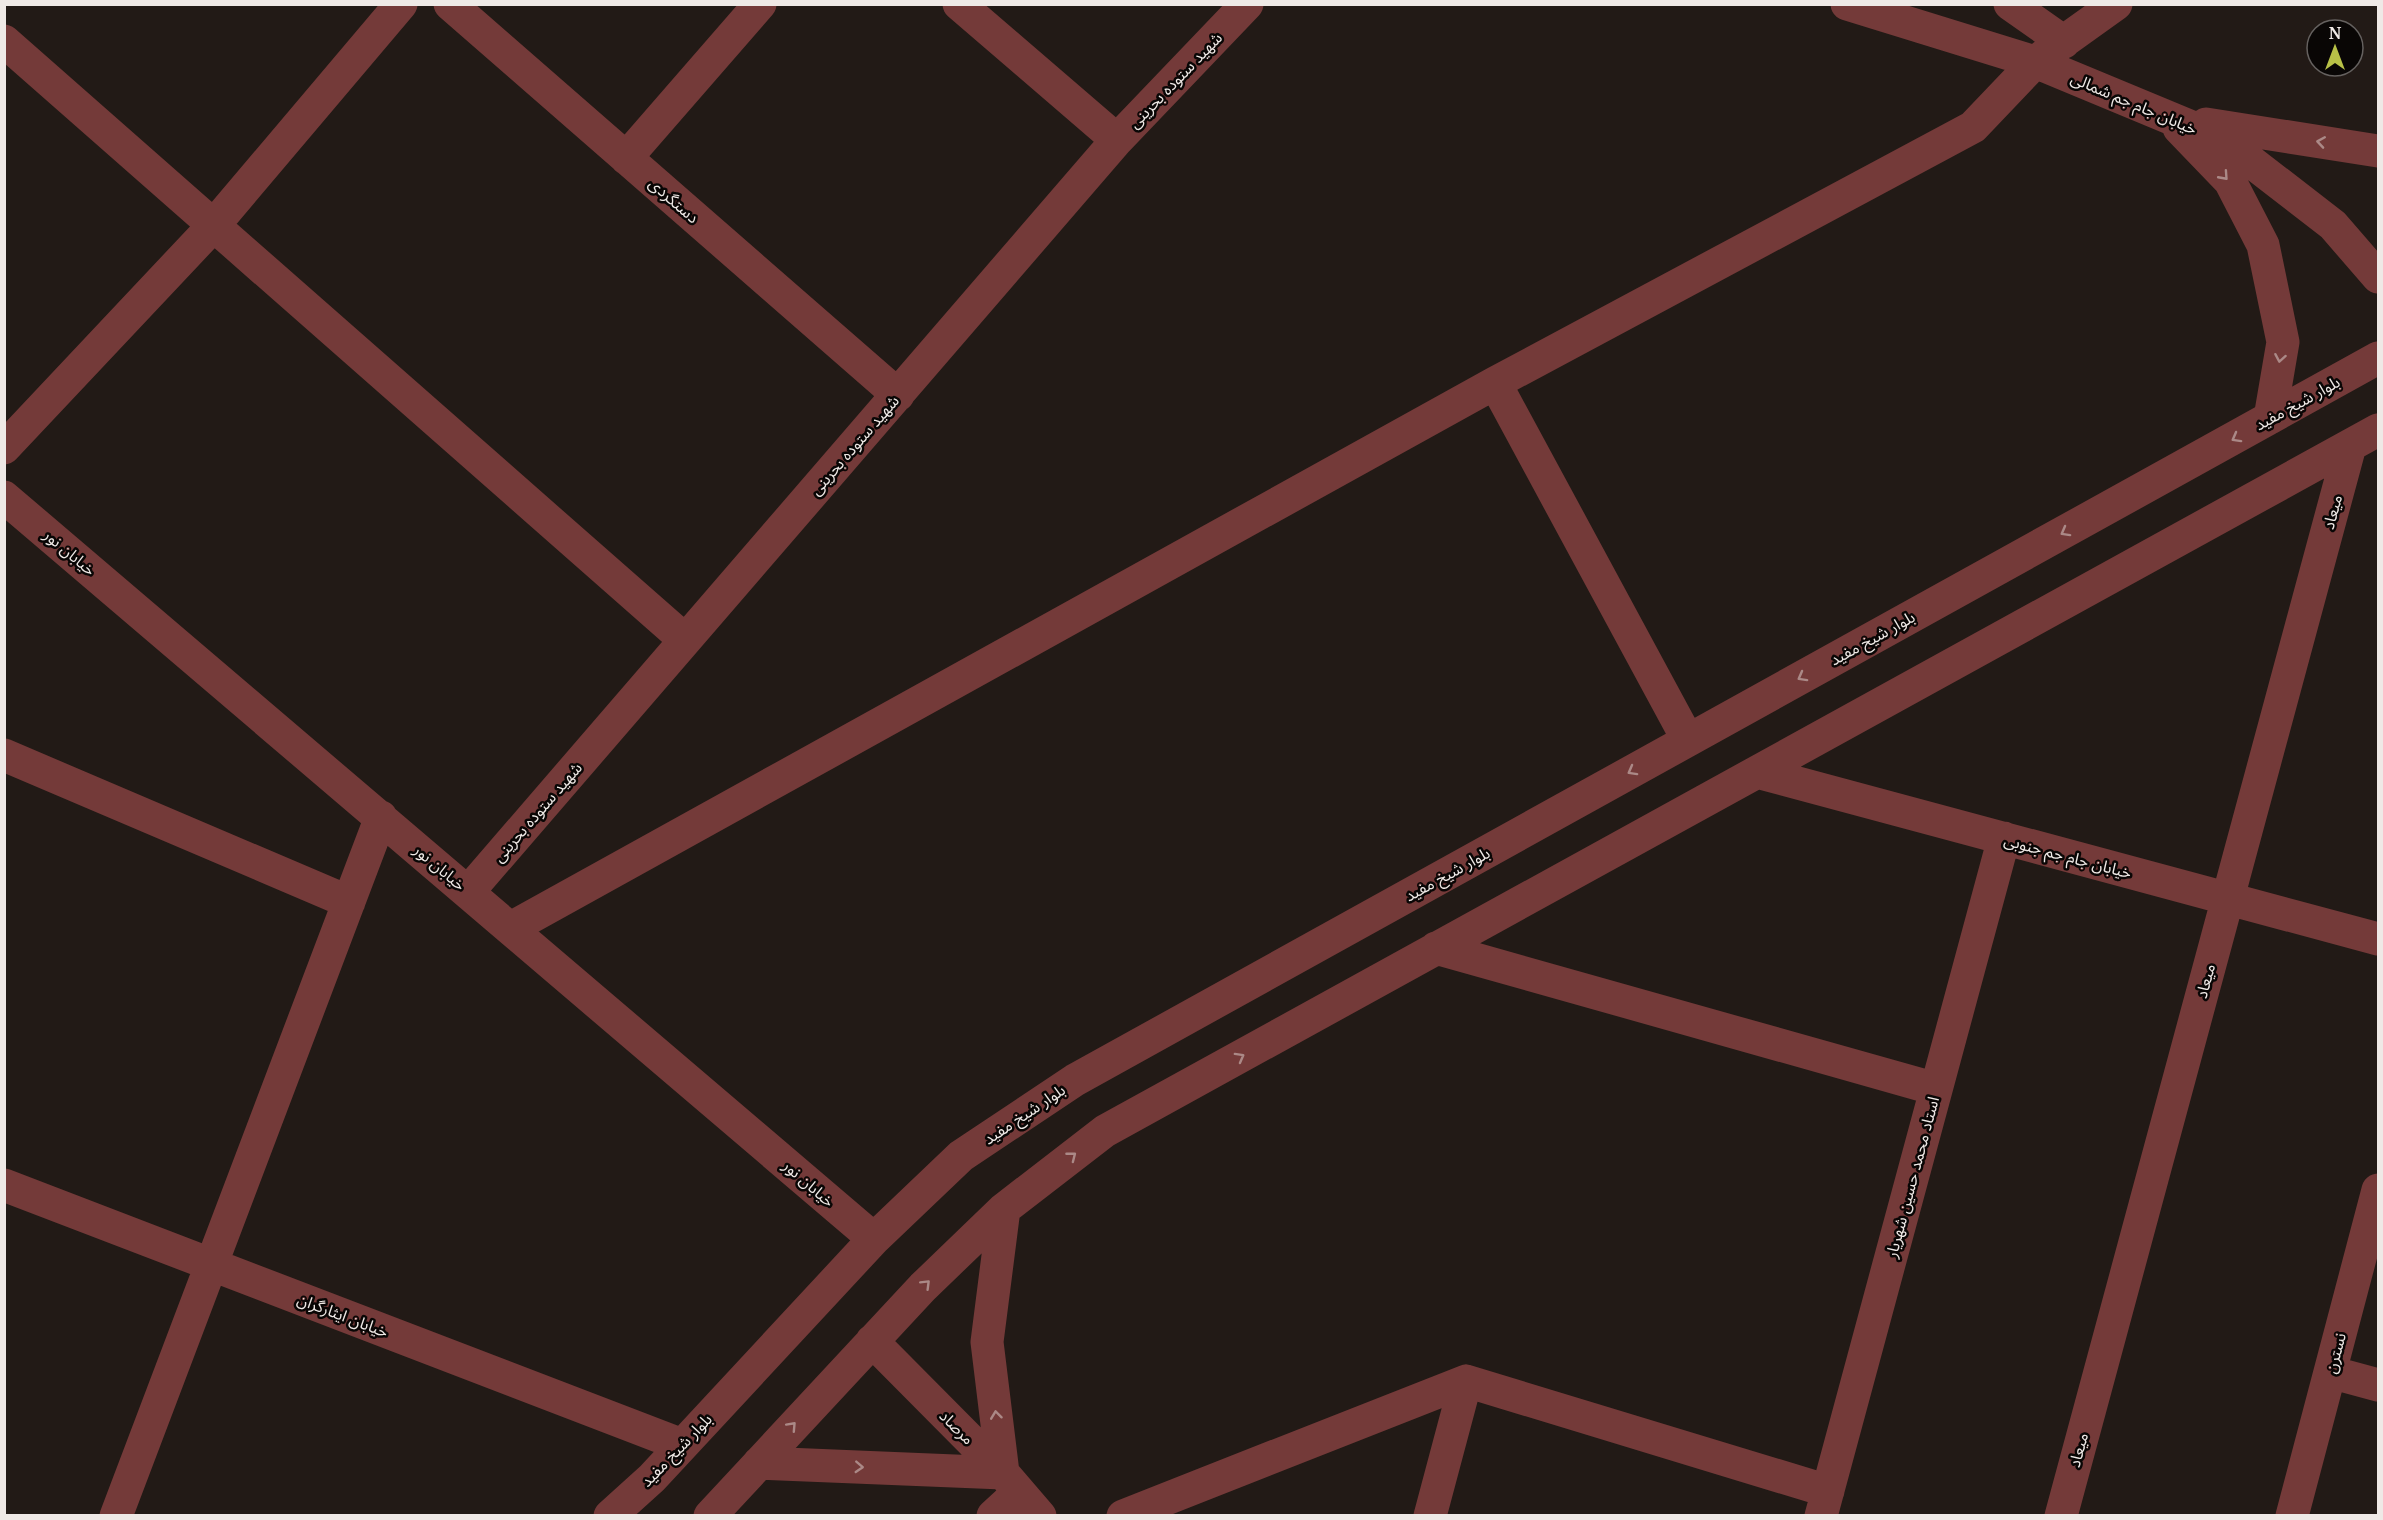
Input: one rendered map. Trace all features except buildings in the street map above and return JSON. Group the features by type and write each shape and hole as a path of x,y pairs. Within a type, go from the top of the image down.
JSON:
{"street":[{"path":"4,448 214,225 400,4"},
{"name":"دستگردی","path":"450,4 898,395"},
{"path":"626,158 760,4"},
{"path":"960,4 1117,140"},
{"name":"شهید ستوده بحرینی","path":"468,892 1117,140 1248,4"},
{"name":"خیابان جام جم شمالی","path":"1847,4 2035,62 2223,140 2333,225 2379,277"},
{"path":"2010,4 2064,42"},
{"path":"511,928 1495,383 1973,127 2035,62 2116,4"},
{"path":"4,41 685,640"},
{"path":"2169,118 2379,151"},
{"path":"2169,118 2230,181 2264,244 2283,342 2270,418"},
{"name":"بلوار شیخ مفید","path":"610,1515 652,1478 874,1239 961,1156 1075,1080 2379,358"},
{"path":"1495,383 1688,740"},
{"path":"710,1515 923,1287 1004,1209 1105,1131 2379,430"},
{"name":"میعاد","path":"2061,1515 2350,446"},
{"name":"خیابان نور","path":"4,497 874,1239"},
{"path":"4,755 349,902"},
{"name":"خیابان جام جم جنوبی","path":"1757,772 2379,939"},
{"path":"116,1515 381,817"},
{"name":"استاد محمد حسین شهریار","path":"1824,1503 2004,838"},
{"path":"1436,948 1936,1089"},
{"name":"خیابان ایثارگران","path":"4,1185 682,1445"},
{"name":"نسترن","path":"2292,1515 2379,1190"},
{"path":"1004,1209 987,1342 1020,1494"},
{"name":"مرصاد","path":"872,1341 1020,1494"},
{"path":"2330,1372 2379,1385"},
{"path":"1123,1515 1466,1381 1824,1503"},
{"path":"1430,1515 1466,1381"},
{"path":"759,1462 1020,1494"},
{"path":"993,1515 1020,1494"}]}
